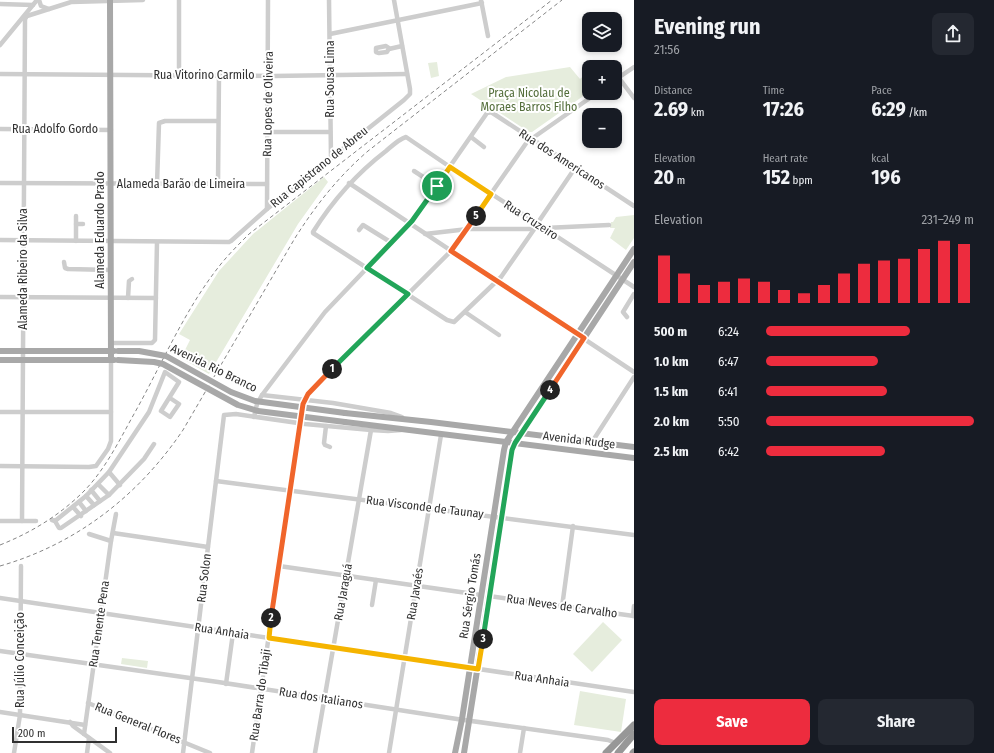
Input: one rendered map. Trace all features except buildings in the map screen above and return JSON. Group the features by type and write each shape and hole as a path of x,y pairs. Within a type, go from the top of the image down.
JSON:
{"highway":[{"path":"606,753 634,725"},
{"path":"618,753 634,734"}],"main road":[{"name":"Alameda Eduardo Prado","path":"110,1 111,351 114,360"},
{"path":"506,442 634,248"},
{"name":"Rua Sérgio Tomás","path":"464,753 510,460 515,443 634,262"},
{"name":"Avenida Rio Branco","path":"0,351 139,351 166,356 232,392 255,401 345,413"},
{"name":"Avenida Rio Branco","path":"0,360 147,361 163,364 246,408 258,411 344,422"},
{"name":"Avenida Rudge","path":"345,413 634,447"},
{"name":"Avenida Rudge","path":"344,422 634,458"},
{"name":"Rua Sérgio Tomás","path":"455,753 462,719 493,516 506,442"}],"street":[{"path":"0,45 23,21 38,0 41,6 49,9"},
{"path":"23,21 49,9 71,2 143,0"},
{"path":"179,0 179,75"},
{"name":"Rua Lopes de Oliveira","path":"267,209 268,0"},
{"name":"Rua Sousa Lima","path":"329,0 331,158"},
{"path":"394,0 407,74"},
{"path":"330,34 482,2 488,36"},
{"path":"0,4 33,5"},
{"name":"Alameda Ribeiro da Silva","path":"22,521 25,74 23,21"},
{"path":"389,49 402,46"},
{"path":"622,75 634,67"},
{"name":"Rua Vitorino Carmilo","path":"0,74 407,74"},
{"name":"Rua Capistrano de Abreu","path":"156,242 229,242 267,209 404,100 410,93 407,74"},
{"path":"218,184 219,75"},
{"path":"622,85 634,98"},
{"path":"304,400 313,388 451,251 461,239 531,138 586,100"},
{"name":"Rua dos Americanos","path":"471,137 487,113 491,112 634,206"},
{"path":"157,184 159,123 166,121 218,121"},
{"name":"Rua Adolfo Gordo","path":"0,129 111,130"},
{"path":"267,132 330,132"},
{"name":"Rua Cruzeiro","path":"349,183 376,158 405,137 634,287"},
{"path":"254,417 257,404 262,395 322,316 410,224 471,137 484,147"},
{"path":"575,168 504,273 496,281 456,321 452,322 313,233 337,197 349,183 496,281 578,334 634,372"},
{"path":"414,171 437,186"},
{"name":"Alameda Barão de Limeira","path":"0,184 267,184"},
{"path":"76,216 76,241"},
{"path":"76,224 82,224"},
{"path":"359,230 363,225 392,243"},
{"path":"544,228 609,225"},
{"path":"425,234 456,229 534,229"},
{"path":"456,229 461,233 461,239"},
{"path":"0,240 156,242 156,335 154,341 152,343 111,343"},
{"path":"64,262 65,268 68,269 111,270"},
{"path":"128,298 129,281 132,279"},
{"path":"627,317 623,312 634,294"},
{"path":"0,297 156,298"},
{"path":"465,312 499,335"},
{"name":"Alameda Eduardo Prado","path":"22,466 96,466 111,441 114,360"},
{"path":"154,444 144,459 109,495 81,516 60,528 54,521 68,512 86,496 109,472 149,412 165,372 179,382 170,398"},
{"path":"592,442 634,377"},
{"name":"Avenida Rudge","path":"262,395 391,413 411,420"},
{"name":"Rua Barra do Tibaji","path":"252,753 304,400"},
{"path":"0,412 111,412"},
{"name":"Rua Solon","path":"182,753 223,417 225,414 236,414"},
{"name":"Avenida Rudge","path":"236,414 326,426 392,432 403,430"},
{"path":"326,426 324,443 330,447"},
{"name":"Rua Jaraguá","path":"315,753 371,430"},
{"name":"Rua Javaés","path":"389,753 441,435"},
{"path":"0,466 22,466"},
{"path":"109,472 120,485"},
{"name":"Rua Visconde de Taunay","path":"216,481 634,535"},
{"path":"98,484 109,495"},
{"path":"91,490 100,501"},
{"path":"86,496 94,505"},
{"path":"78,502 86,511"},
{"path":"73,507 81,516"},
{"path":"68,512 74,520"},
{"name":"Rua Tenente Pena","path":"84,734 116,514"},
{"path":"60,517 66,524"},
{"path":"0,521 36,521"},
{"path":"562,607 573,526"},
{"path":"113,533 208,547"},
{"path":"89,534 111,542"},
{"name":"Rua Júlio Conceição","path":"14,753 20,715 21,566"},
{"path":"279,566 481,595"},
{"path":"372,605 376,580"},
{"name":"Rua Neves de Carvalho","path":"489,596 633,616"},
{"name":"Rua Anhaia","path":"0,598 634,692"},
{"path":"633,616 634,606"},
{"path":"226,684 233,633"},
{"name":"Rua dos Italianos","path":"0,651 608,740 613,742 614,746"},
{"name":"Rua General Flores","path":"88,703 210,753"},
{"path":"0,712 85,725"},
{"path":"70,722 73,726 110,753"},
{"path":"520,753 524,728"},
{"path":"87,753 89,738"}],"green space":[{"path":"437,62 439,76 431,78 428,63"},
{"name":"Praça Nicolau de Moraes Barros Filho","path":"570,67 580,79 582,77 582,97 532,132 529,132 471,94 506,77"},
{"path":"324,177 328,182 298,224 209,374 181,358 190,340 179,334 219,271 253,234"},
{"path":"634,215 634,238 626,250 610,238 615,228 610,228 611,222 613,222 616,217"},
{"path":"603,622 622,640 592,672 573,654"},
{"path":"122,658 148,661 147,668 121,664"},
{"path":"580,691 626,699 621,732 574,725"}],"railway":[{"path":"0,545 32,530 53,517 81,494 97,476 117,445 193,303 232,251 249,234 552,0"},
{"path":"0,566 28,557 55,545 80,530 104,514 147,476 166,454 183,430 295,238 319,203 337,181 368,151 562,0"}],"route":[{"path":"450,167 491,194 461,239 451,251 584,338 515,443 512,450 478,669 269,638 301,411 304,400 306,396 357,344 408,294 367,268 412,221 437,186 450,167"}]}
